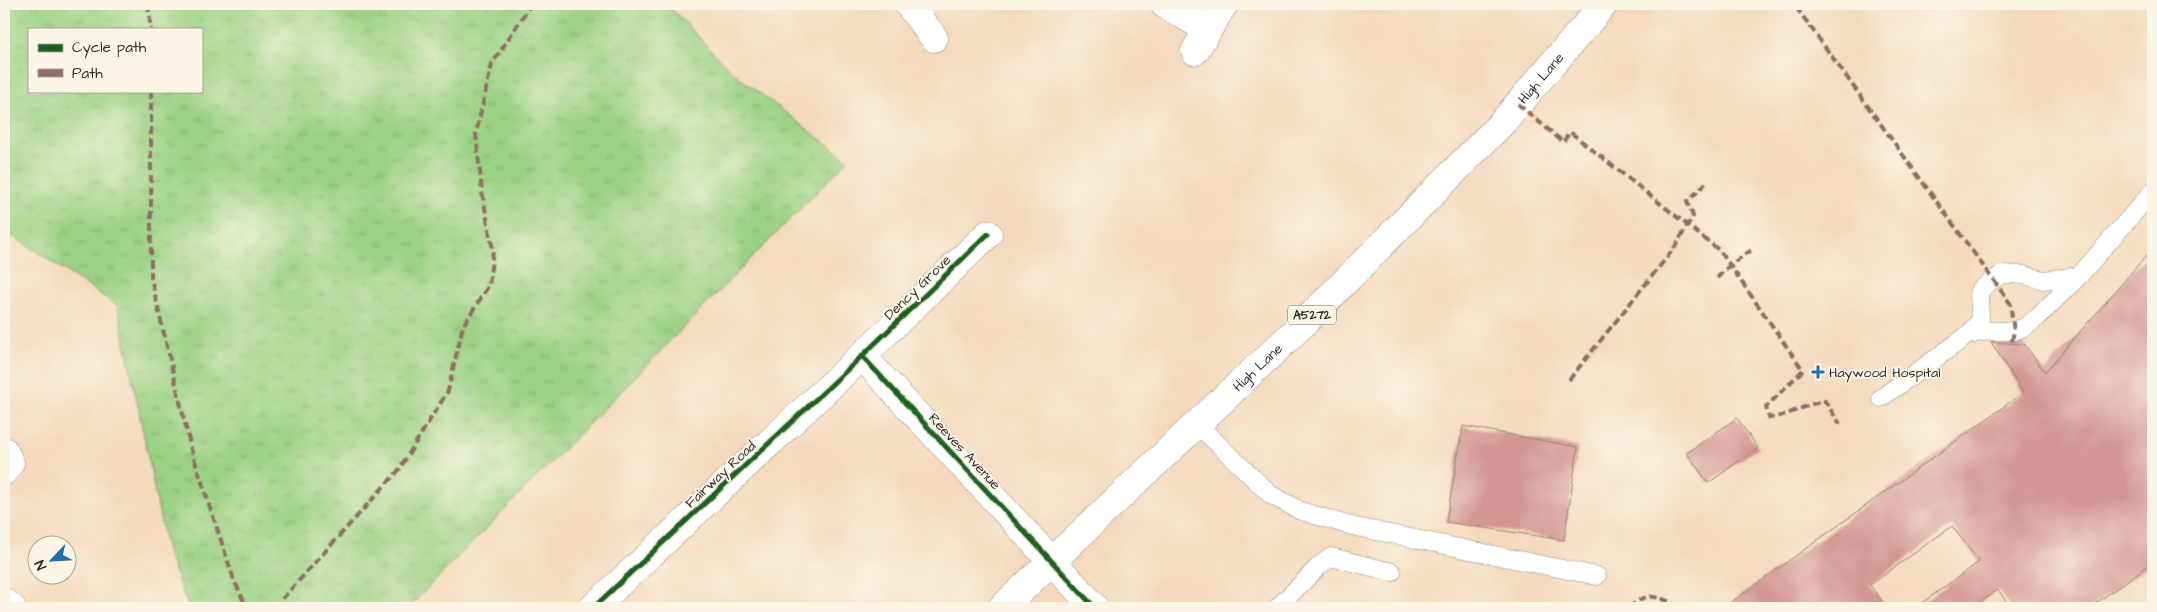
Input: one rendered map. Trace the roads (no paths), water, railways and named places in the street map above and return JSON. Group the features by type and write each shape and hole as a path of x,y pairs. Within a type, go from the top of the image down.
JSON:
{"street":[{"path":"908,4 934,38"},
{"path":"1164,4 1201,40 1224,4"},
{"name":"High Lane","path":"1002,608 1303,324 1502,123 1604,4"},
{"name":"Dency Grove","path":"862,356 988,234"},
{"name":"Reeves Avenue","path":"862,356 1095,608"},
{"name":"Fairway Road","path":"592,608 862,356"},
{"path":"4,451 10,463 4,471"},
{"path":"4,602 12,608"}],"lane":[{"path":"1968,335 1988,331 2014,331 2038,317 2079,276 2153,191"},
{"path":"1881,398 1968,335 1980,320 1979,291 1990,281 2003,274 2024,275 2043,280 2079,276"},
{"path":"1196,424 1271,495 1301,511 1351,526 1597,576"},
{"path":"1277,608 1318,567 1331,557 1392,572"}],"place":[{"name":"Haywood Hospital","path":"1818,372"}]}
